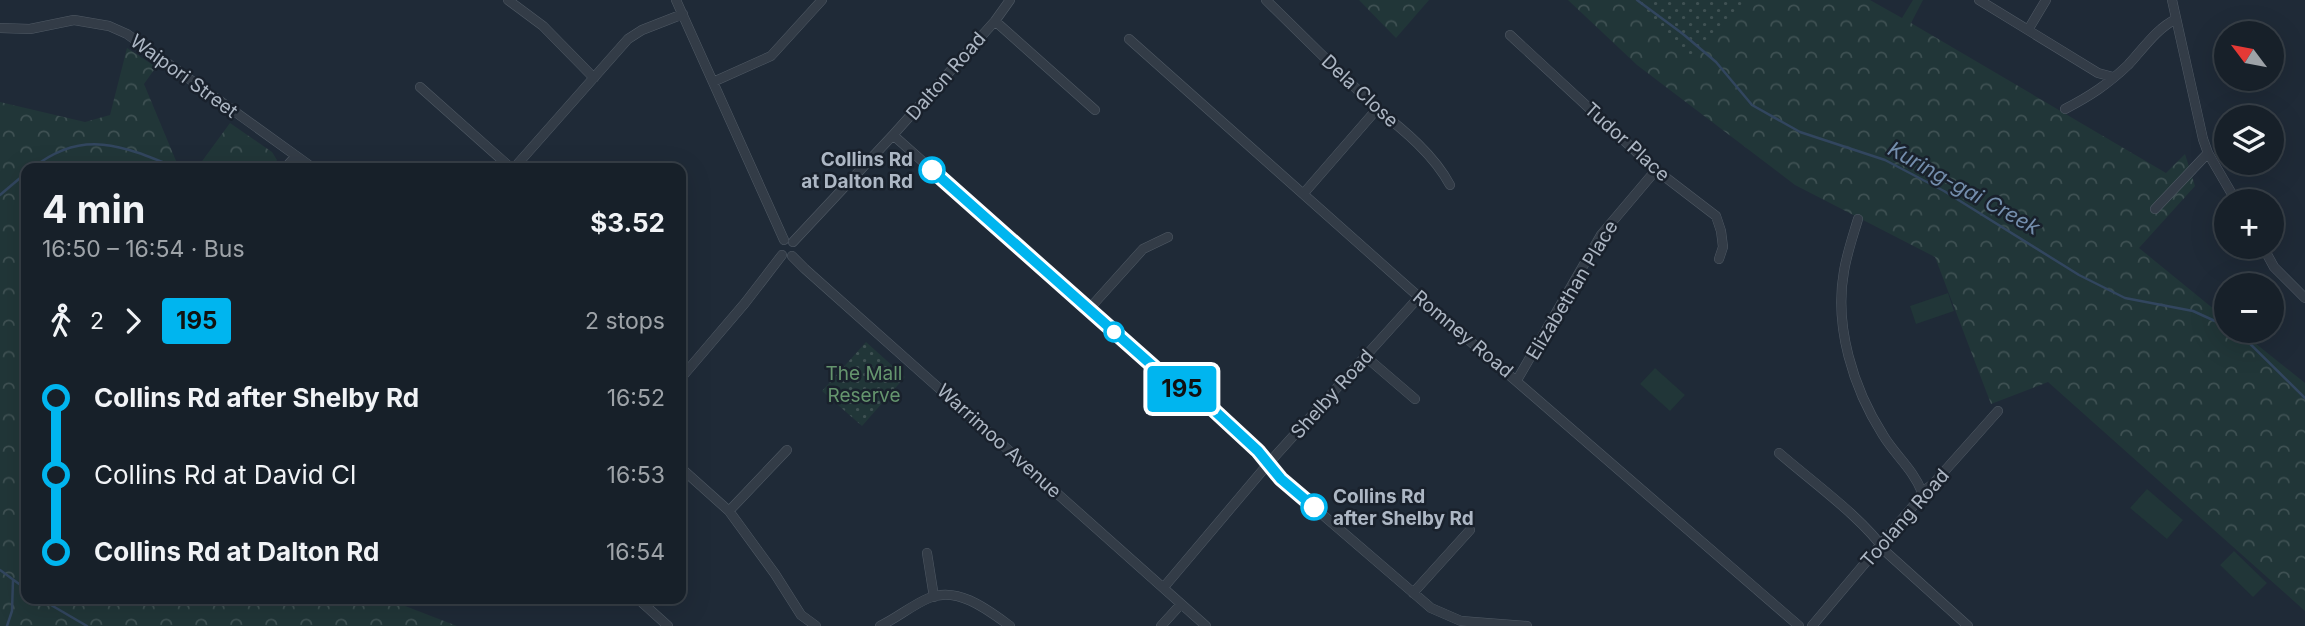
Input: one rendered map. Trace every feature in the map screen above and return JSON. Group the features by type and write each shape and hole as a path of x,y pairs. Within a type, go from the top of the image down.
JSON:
{"street":[{"path":"508,0 543,26 594,78"},
{"path":"676,0 789,241 796,248 686,372"},
{"path":"713,82 772,56 822,0"},
{"name":"Dalton Road","path":"789,241 893,135 995,21 1010,0"},
{"name":"Dela Close","path":"1266,0 1441,169 1450,185"},
{"path":"1979,0 2098,73 2113,77"},
{"path":"2028,30 2046,0"},
{"path":"2172,0 2203,139 2229,189"},
{"path":"517,163 628,39 642,30 683,14"},
{"path":"2065,109 2100,90 2166,24 2176,19"},
{"name":"Waipori Street","path":"0,28 30,29 74,20 109,26 127,34 306,163"},
{"path":"995,21 1095,110"},
{"name":"Tudor Place","path":"1510,35 1656,170 1716,216 1723,247 1719,259"},
{"name":"Romney Road","path":"1129,39 1419,297 1799,626"},
{"path":"420,87 506,163"},
{"path":"1304,193 1377,109"},
{"path":"893,135 1172,383 1204,401 1258,451 1281,479 1413,593 1442,615 1461,621 1527,626"},
{"path":"2155,209 2208,153"},
{"path":"290,163 296,156"},
{"name":"Elizabethan Place","path":"1517,380 1601,235 1656,170"},
{"path":"1858,219 1844,273 1842,301 1849,358 1870,413 1884,437 1916,476 1922,492"},
{"path":"1089,309 1143,249 1168,237"},
{"path":"787,256 779,247 789,241"},
{"name":"Warrimoo Avenue","path":"787,256 1206,626"},
{"path":"2270,259 2274,267 2305,298"},
{"name":"Shelby Road","path":"1164,587 1268,464 1419,297"},
{"path":"1366,357 1415,399"},
{"name":"Toolang Road","path":"1812,626 1922,492 1933,484 1998,411"},
{"path":"729,511 787,450"},
{"path":"1779,453 1857,521 1886,552 1968,626"},
{"path":"686,472 729,511 801,615 816,626"},
{"path":"1413,593 1470,530"},
{"path":"927,554 934,597"},
{"path":"880,626 934,597 949,596 982,606 1010,626"},
{"path":"644,604 668,626"},
{"path":"1161,626 1181,604"}],"green space":[{"path":"1359,0 1429,0 1396,38"},
{"path":"1568,0 1870,0 1902,18 1913,0 1923,0 1911,23 2166,173 2185,154 2195,186 2139,248 2214,309 2214,343 2255,343 2305,383 2305,611 2048,382 1991,404 1935,257 1795,185 1637,65"},
{"path":"1637,0 1746,0 1690,59"},
{"path":"127,48 156,67 144,84 177,163 21,163 21,604 400,604 457,626 0,626 0,102 85,122 110,115"},
{"path":"230,123 272,152 277,160 275,163 201,163"},
{"path":"1948,293 1954,311 1916,324 1910,306"},
{"name":"The Mall Reserve","path":"866,342 905,377 862,426 822,391"},
{"path":"1655,368 1685,395 1670,411 1640,384"},
{"path":"2147,489 2183,520 2167,539 2130,508"},
{"path":"2234,551 2267,583 2253,597 2220,565"}],"waterway":[{"name":"Kuring-gai Creek","path":"1637,0 1716,62 1752,105 1800,132 1885,160 1944,191 2079,275 2125,298 2193,311 2214,321"},
{"path":"40,163 69,148 86,145 121,148 164,163"},
{"path":"0,195 21,177"},
{"name":"Kuring-gai Creek","path":"2249,343 2305,398"},
{"path":"0,570 21,585"},
{"path":"7,626 12,611 13,580"},
{"path":"49,604 87,626"}],"bus line":[{"name":"195","path":"932,170 1172,383 1204,401 1258,451 1281,479 1314,507"}],"place":[{"name":"Collins Rd at Dalton Rd","path":"932,170"},
{"name":"Collins Rd after Shelby Rd","path":"1314,507"}]}
